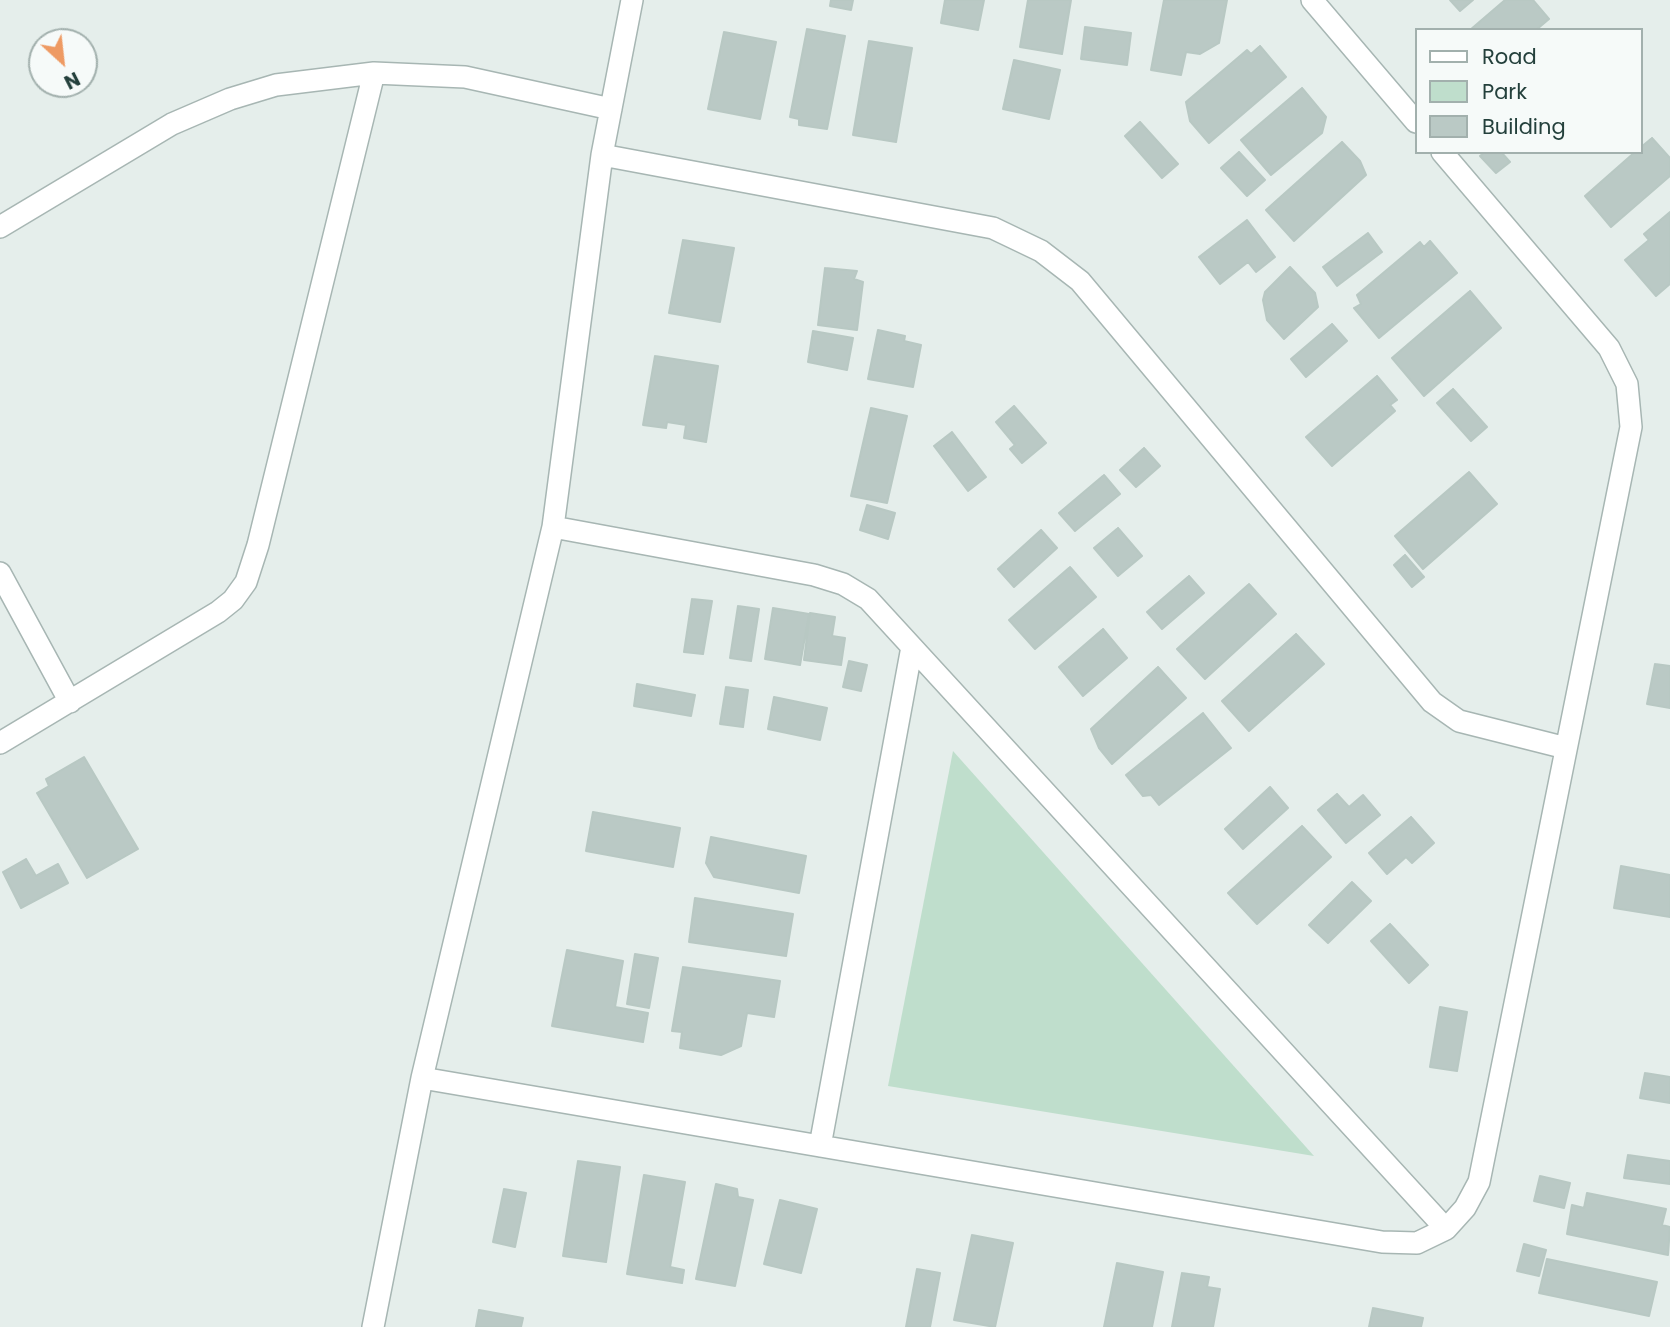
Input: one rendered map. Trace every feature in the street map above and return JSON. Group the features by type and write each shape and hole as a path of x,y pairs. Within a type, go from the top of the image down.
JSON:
{"street":[{"path":"373,1327 422,1078 553,527 601,155 632,0"},
{"path":"1312,0 1414,120"},
{"path":"0,227 172,124 230,99 276,85 374,73 465,77 611,109"},
{"path":"0,743 218,612 233,600 246,582 258,545 374,73"},
{"path":"422,1078 1382,1242 1417,1243 1447,1229 1465,1208 1479,1182 1631,426 1627,384 1609,348 1445,154"},
{"path":"601,155 993,228 1041,251 1080,281 1432,702 1459,721 1566,748"},
{"path":"553,527 814,575 843,584 868,599 1447,1229"},
{"path":"0,573 70,702"},
{"path":"820,1146 912,647"}],"green space":[{"path":"953,751 1314,1156 888,1086"}],"building":[{"path":"831,0 853,0 851,10 830,6"},
{"path":"945,0 984,0 978,30 941,23"},
{"path":"1028,0 1071,0 1062,54 1020,47"},
{"path":"1164,0 1227,0 1219,43 1200,54 1186,52 1181,75 1151,70"},
{"path":"1450,0 1473,0 1460,11"},
{"path":"1505,0 1533,0 1549,19 1538,28 1472,28"},
{"path":"1085,27 1131,33 1127,65 1081,59"},
{"path":"807,29 845,36 827,129 799,125 799,119 790,117"},
{"path":"724,32 776,42 760,119 708,109"},
{"path":"869,41 912,48 896,142 853,135"},
{"path":"1260,46 1286,77 1209,143 1190,121 1186,102 1247,50 1251,54"},
{"path":"1014,60 1060,70 1049,119 1003,109"},
{"path":"1302,88 1326,117 1322,133 1271,175 1241,140"},
{"path":"1140,122 1178,164 1162,178 1125,136"},
{"path":"1652,138 1670,158 1670,176 1611,227 1585,196 1633,154 1642,154 1642,146"},
{"path":"1342,142 1360,161 1366,175 1294,241 1266,210"},
{"path":"1239,152 1265,180 1247,196 1221,168"},
{"path":"1503,154 1510,162 1496,173 1480,156"},
{"path":"1670,212 1670,284 1656,296 1625,260 1649,240 1644,234"},
{"path":"1247,220 1275,257 1256,272 1248,262 1220,284 1199,257"},
{"path":"1368,233 1382,252 1337,286 1323,267"},
{"path":"683,240 734,248 720,322 669,313"},
{"path":"1430,241 1457,273 1379,338 1354,308 1361,304 1357,295 1420,242 1424,247"},
{"path":"1290,267 1315,293 1318,307 1284,339 1267,320 1263,300 1265,292"},
{"path":"825,268 857,271 854,279 863,282 857,330 818,325"},
{"path":"1470,291 1501,328 1424,396 1392,358"},
{"path":"1332,324 1347,341 1306,377 1291,359"},
{"path":"878,330 905,336 904,341 921,345 913,387 868,379"},
{"path":"813,331 853,338 847,370 808,362"},
{"path":"655,356 718,366 706,442 684,438 686,425 667,422 666,428 643,425"},
{"path":"1377,376 1397,400 1390,405 1395,411 1332,466 1306,437"},
{"path":"1453,389 1487,427 1471,441 1437,403"},
{"path":"1014,406 1046,443 1022,463 1010,449 1015,445 996,422"},
{"path":"871,408 907,416 887,503 851,496"},
{"path":"952,432 986,477 968,491 934,446"},
{"path":"1144,448 1160,466 1136,487 1120,470"},
{"path":"1469,472 1497,504 1423,569 1395,536"},
{"path":"1104,475 1120,494 1075,531 1059,513"},
{"path":"867,505 895,513 888,539 860,530"},
{"path":"1118,528 1142,556 1118,576 1094,548"},
{"path":"1041,530 1057,548 1014,587 998,569"},
{"path":"1405,555 1424,577 1412,587 1394,565"},
{"path":"1070,567 1096,597 1035,649 1009,620"},
{"path":"1189,576 1204,593 1162,629 1147,612"},
{"path":"1249,584 1276,614 1205,679 1177,649"},
{"path":"692,599 712,601 703,654 684,652"},
{"path":"738,606 759,609 751,661 730,658"},
{"path":"773,608 809,614 800,665 765,659"},
{"path":"810,613 835,617 832,636 845,638 841,665 804,660"},
{"path":"1103,629 1127,658 1083,696 1059,667"},
{"path":"1296,634 1324,664 1249,731 1222,701"},
{"path":"849,661 867,665 861,691 843,687"},
{"path":"1655,664 1670,666 1670,708 1647,704"},
{"path":"1158,667 1186,698 1112,764 1099,748 1091,729"},
{"path":"637,684 695,695 691,716 634,706"},
{"path":"726,687 748,690 743,727 720,724"},
{"path":"774,697 827,708 820,740 768,729"},
{"path":"1203,713 1231,748 1159,805 1151,795 1143,796 1126,775"},
{"path":"84,757 138,849 87,878 37,793 49,786 46,779"},
{"path":"1270,787 1288,808 1243,849 1225,829"},
{"path":"1337,794 1349,807 1363,795 1380,815 1346,843 1318,810"},
{"path":"593,812 680,828 673,867 586,851"},
{"path":"1411,817 1434,843 1412,863 1406,857 1387,874 1369,853"},
{"path":"1302,826 1331,857 1257,924 1228,893"},
{"path":"711,837 806,856 799,893 714,877 706,863"},
{"path":"26,859 36,876 58,864 68,883 21,908 3,872"},
{"path":"1621,866 1670,875 1670,917 1614,908"},
{"path":"1352,882 1371,901 1328,943 1309,925"},
{"path":"695,898 793,914 786,956 689,942"},
{"path":"1390,924 1428,965 1409,983 1371,941"},
{"path":"567,950 623,961 615,1007 648,1013 643,1042 552,1026"},
{"path":"635,954 658,958 649,1008 627,1004"},
{"path":"683,967 780,981 774,1017 747,1013 741,1046 721,1055 680,1048 682,1032 672,1031"},
{"path":"1440,1007 1467,1012 1457,1071 1430,1067"},
{"path":"1645,1073 1670,1077 1670,1103 1640,1098"},
{"path":"1628,1155 1670,1161 1670,1184 1624,1178"},
{"path":"578,1161 620,1167 606,1262 563,1256"},
{"path":"644,1175 685,1182 670,1267 684,1270 682,1283 627,1274"},
{"path":"1540,1176 1570,1183 1564,1208 1534,1201"},
{"path":"716,1184 737,1189 738,1197 753,1200 735,1286 696,1279"},
{"path":"504,1189 526,1193 515,1247 493,1242"},
{"path":"1587,1193 1666,1209 1662,1225 1670,1227 1668,1255 1567,1234 1572,1205 1584,1208"},
{"path":"780,1200 817,1209 801,1273 764,1264"},
{"path":"972,1235 1013,1243 995,1327 954,1320"},
{"path":"1524,1244 1546,1250 1539,1276 1517,1271"},
{"path":"1547,1259 1657,1282 1649,1316 1539,1293"},
{"path":"1117,1263 1163,1272 1152,1327 1104,1327"},
{"path":"917,1269 940,1273 930,1327 906,1327"},
{"path":"1182,1273 1209,1277 1207,1287 1220,1289 1213,1327 1172,1327"},
{"path":"1373,1308 1423,1318 1421,1327 1369,1327"},
{"path":"479,1310 523,1318 521,1327 476,1327"}]}
